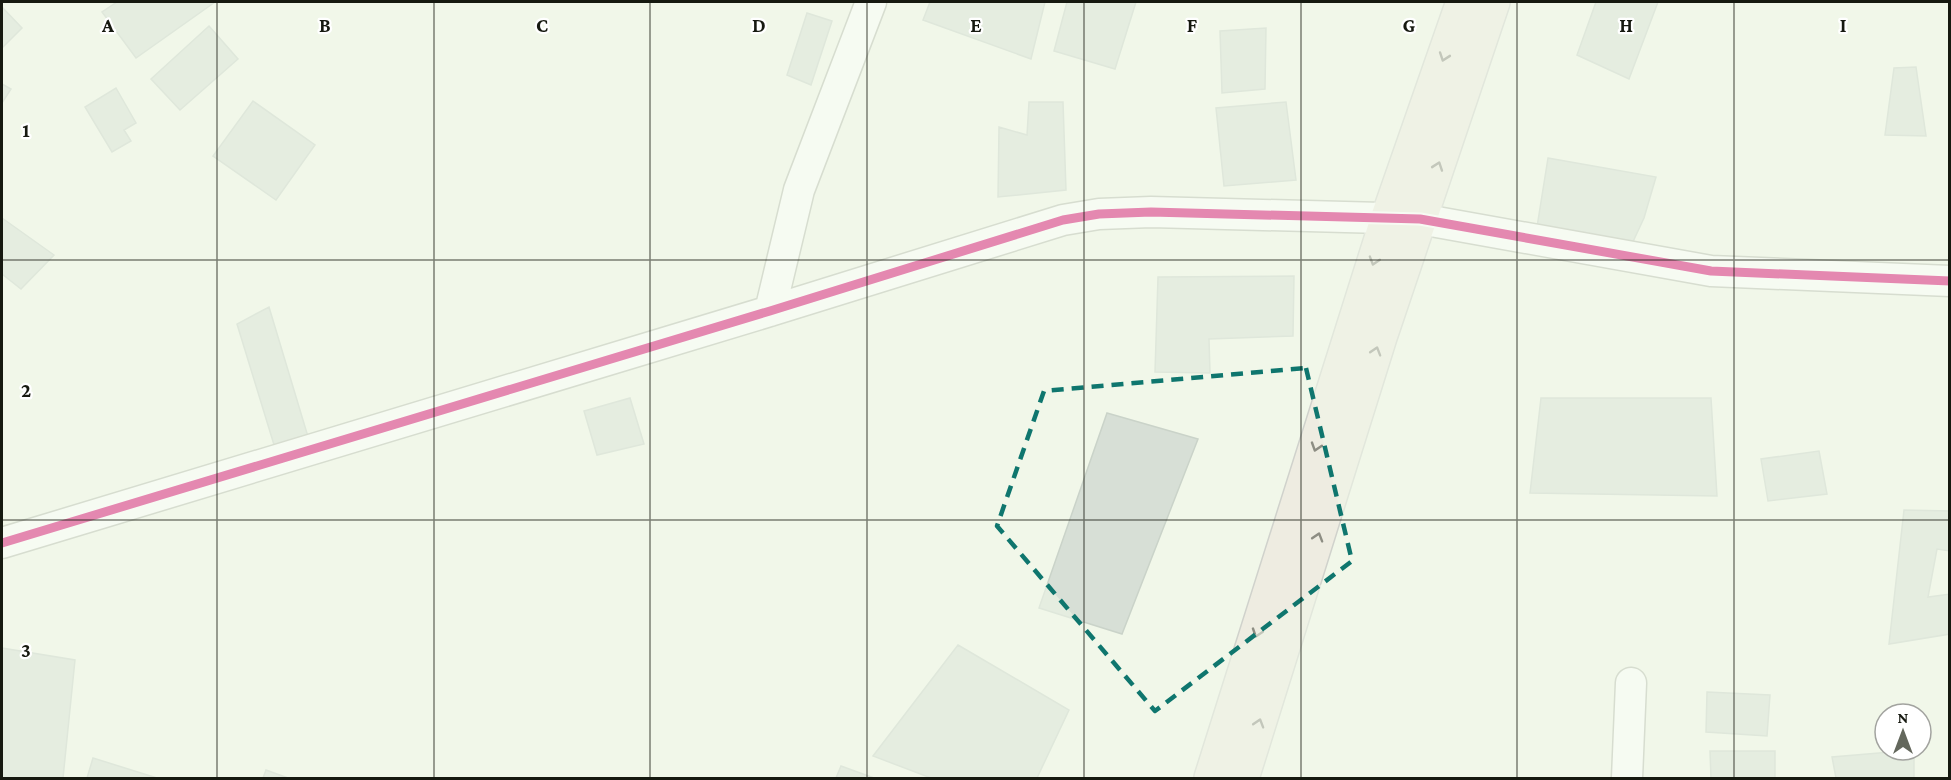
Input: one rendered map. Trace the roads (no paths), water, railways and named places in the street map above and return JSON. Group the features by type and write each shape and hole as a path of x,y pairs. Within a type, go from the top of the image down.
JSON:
{"main road":[{"path":"1211,778 1388,217 1463,2"},
{"path":"1242,778 1377,349 1493,2"}],"street":[{"path":"770,311 799,190 872,2"},
{"path":"2,543 1063,220 1099,214 1151,212 1420,219 1711,271 1950,281"},
{"path":"1627,778 1631,683"}]}
